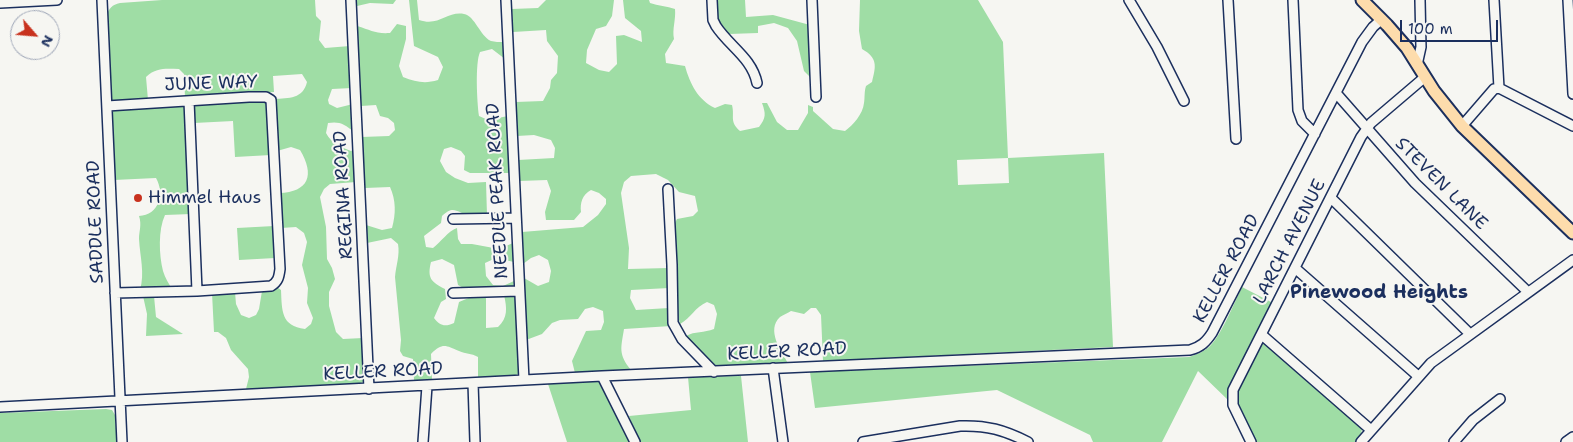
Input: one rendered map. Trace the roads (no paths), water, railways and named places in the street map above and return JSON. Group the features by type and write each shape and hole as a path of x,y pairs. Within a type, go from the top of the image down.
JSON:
{"main road":[{"path":"1362,0 1382,19 1407,48 1425,77 1462,126 1573,233"}],"street":[{"path":"0,3 57,0"},
{"name":"SADDLE ROAD","path":"102,0 122,442"},
{"name":"REGINA ROAD","path":"351,0 369,389"},
{"name":"NEEDLE PEAK ROAD","path":"506,0 518,291 524,380"},
{"path":"712,0 713,20 716,26 748,62 757,83"},
{"path":"812,0 816,97"},
{"path":"1129,0 1158,46 1184,101"},
{"path":"1228,0 1236,139"},
{"path":"1293,0 1298,110 1302,121 1315,134"},
{"path":"1417,65 1421,47 1420,0"},
{"path":"1494,0 1499,88"},
{"path":"1568,0 1573,94"},
{"name":"KELLER ROAD","path":"0,407 602,376 1130,353 1198,348 1205,343 1212,333 1366,35 1382,19"},
{"name":"LARCH AVENUE","path":"1251,442 1237,414 1232,398 1233,390 1366,128 1425,77"},
{"path":"1462,126 1494,89 1499,88 1573,126"},
{"name":"STEVEN LANE","path":"1336,93 1415,183 1528,292"},
{"name":"JUNE WAY","path":"107,106 250,97 266,97 270,100 272,105 279,259 279,277 276,283 271,286 197,291 115,293"},
{"path":"189,101 197,291"},
{"path":"668,189 674,323 682,339 714,372"},
{"path":"1331,198 1470,334"},
{"path":"453,219 516,218"},
{"path":"1360,442 1431,363 1573,260"},
{"path":"1295,268 1418,376"},
{"path":"454,293 518,291"},
{"path":"1262,335 1371,430"},
{"path":"773,368 783,442"},
{"path":"602,376 634,442"},
{"path":"473,383 475,442"},
{"path":"423,442 427,386"},
{"path":"1454,442 1473,420 1500,399"},
{"path":"863,442 960,426 991,427 1028,442"},
{"path":"1566,442 1573,437"}],"place":[{"name":"Himmel Haus","path":"138,198"}],"district":[{"name":"Pinewood Heights","path":"1379,293"}]}
